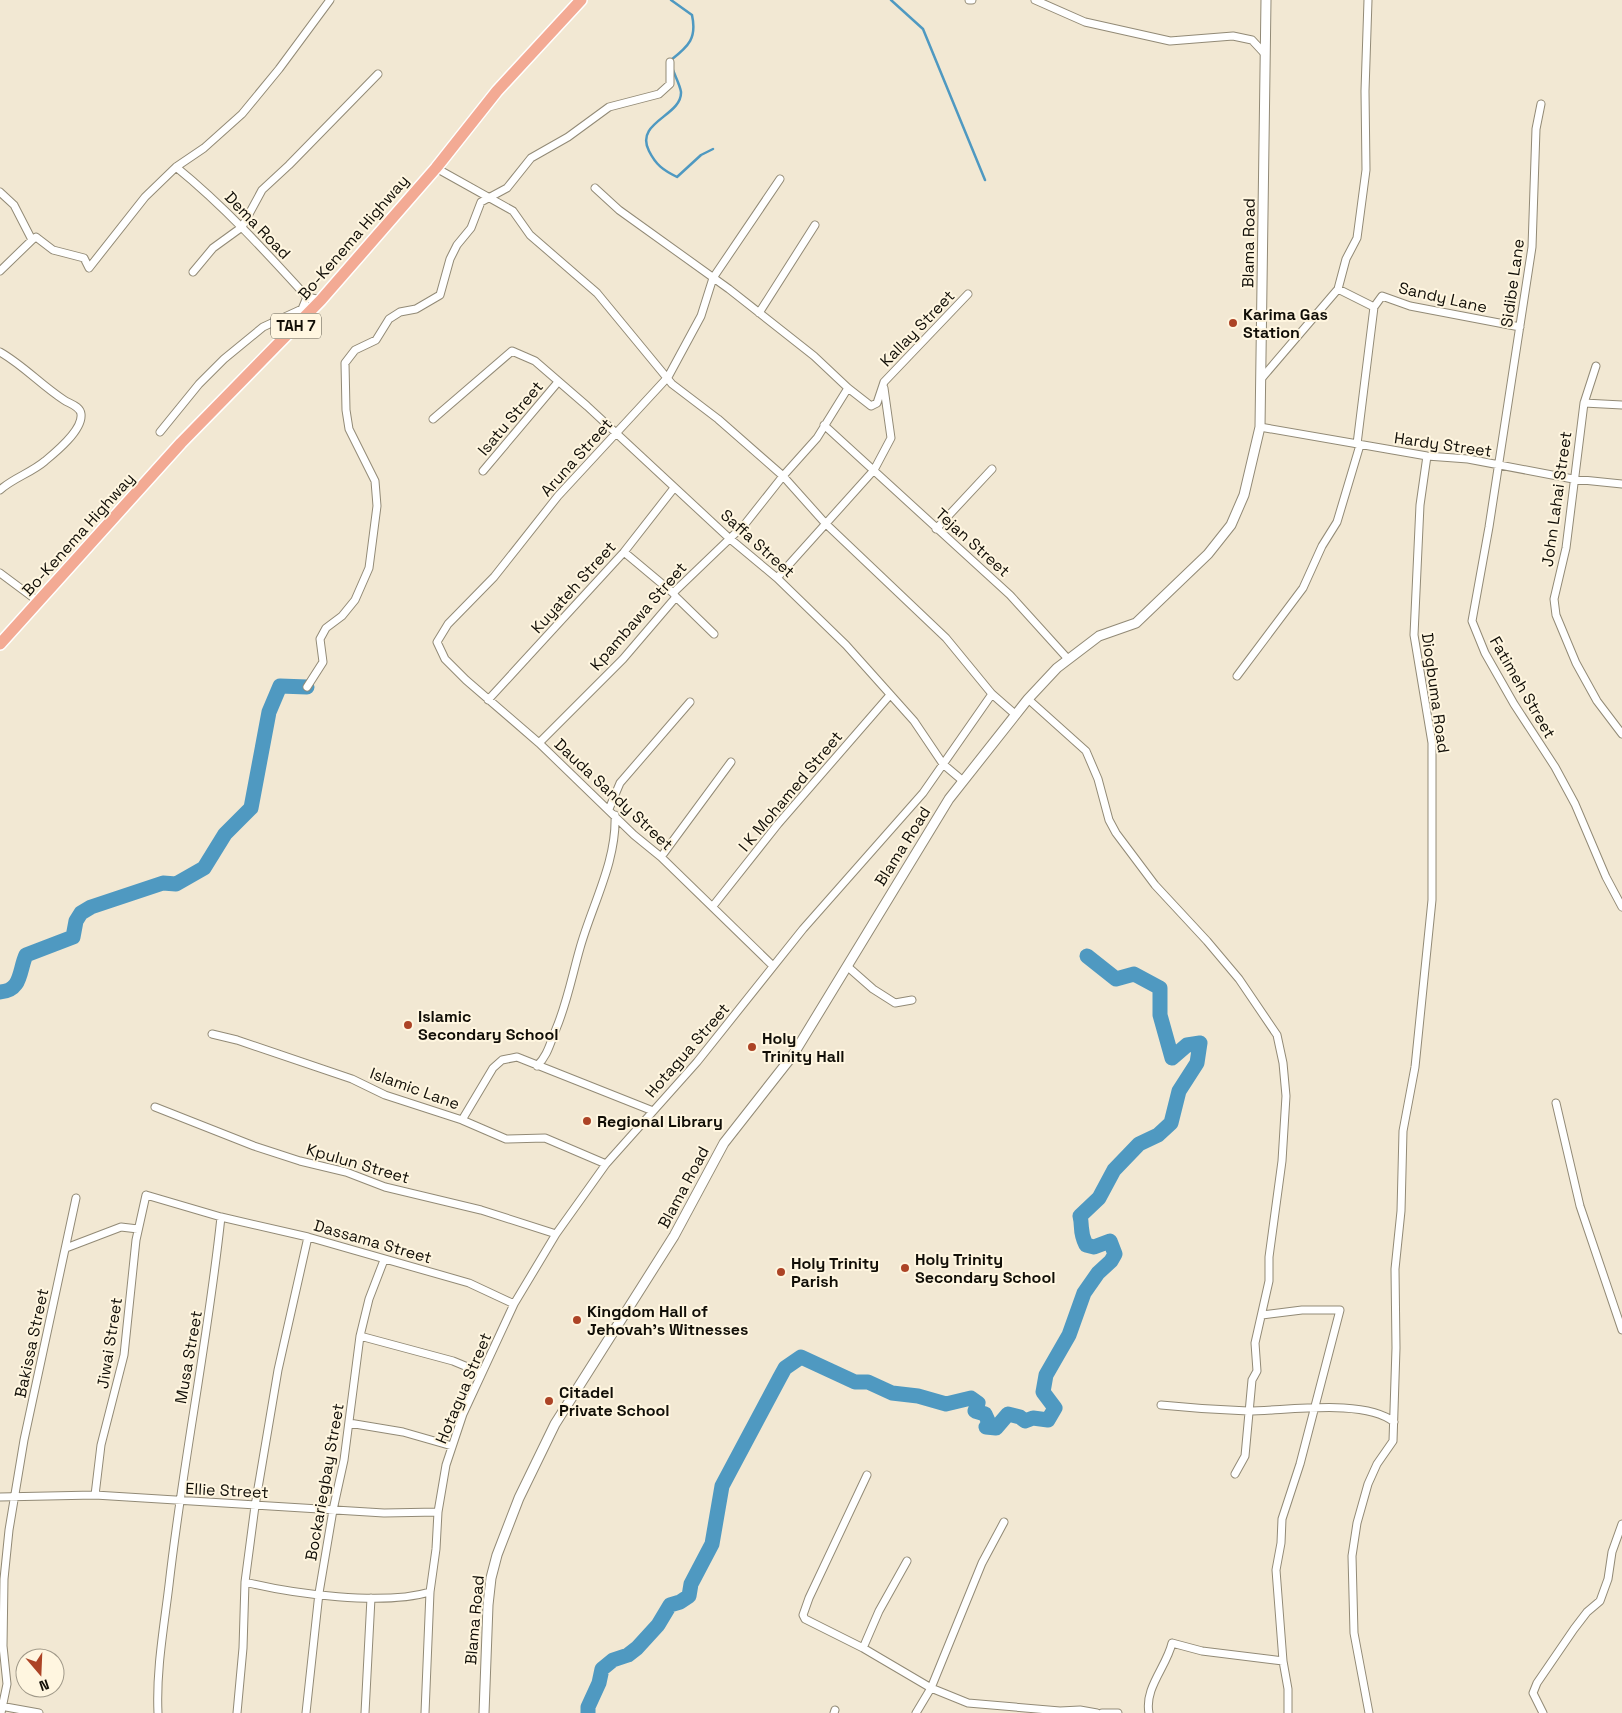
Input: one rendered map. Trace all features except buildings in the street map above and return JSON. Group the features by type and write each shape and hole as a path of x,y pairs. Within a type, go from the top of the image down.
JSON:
{"highway":[{"name":"Bo-Kenema Highway","path":"0,644 181,444 321,300 436,168 497,91 582,0"}],"street":[{"path":"0,271 36,237 53,250 84,258 89,268 145,196 176,167 204,148 242,114 279,69 330,0"},
{"path":"1034,0 1085,22 1170,41 1233,36 1252,40 1266,54"},
{"name":"Blama Road","path":"484,1713 487,1614 491,1578 505,1533 545,1444 595,1360 674,1236 724,1143 793,1054 848,967 914,854 963,780 1028,699 1068,659 1099,636 1136,623 1208,554 1232,525 1244,494 1260,427 1266,0"},
{"path":"1261,379 1338,289 1346,259 1357,238 1366,170 1365,91 1368,0"},
{"path":"307,687 323,662 320,639 326,628 342,616 355,600 369,568 376,515 376,482 349,429 346,410 344,362 355,350 376,340 389,319 400,312 416,309 440,295 450,259 457,245 471,228 481,202 506,188 531,158 568,137 609,107 659,94 670,84 670,62"},
{"path":"193,272 213,248 242,227 262,190 289,166 378,74"},
{"name":"Sidibe Lane","path":"1499,466 1532,247 1536,129 1541,104"},
{"name":"Dema Road","path":"176,167 210,195 307,297"},
{"path":"436,168 512,211 530,235 597,293 672,384 718,419 783,476 825,523 946,638 992,694 1016,715"},
{"name":"Aruna Street","path":"438,642 448,624 494,577 558,496 668,377 701,316 713,278 780,179"},
{"path":"595,188 619,210 713,278 814,356 848,388"},
{"path":"0,192 14,205 32,240"},
{"path":"759,313 815,225"},
{"path":"1237,676 1303,588 1322,546 1337,522 1359,445 1374,307 1338,289"},
{"name":"Kallay Street","path":"848,388 871,406 877,403 884,382 968,294"},
{"name":"Sandy Lane","path":"1374,307 1382,296 1410,306 1520,327"},
{"path":"160,432 199,384 224,358 263,327 302,309 307,297 321,300"},
{"path":"0,352 64,400 78,407 81,414 80,423 68,440 44,462 12,480 0,490"},
{"name":"Saffa Street","path":"433,419 512,352 535,361 729,538 777,578 846,645 914,721 943,764 963,780"},
{"name":"John Lahai Street","path":"1596,366 1584,403 1573,479 1566,548 1554,599 1556,615 1564,636 1597,701 1622,734"},
{"name":"Isatu Street","path":"483,471 558,382"},
{"path":"777,578 874,470 891,438 885,407 884,382"},
{"name":"Kpambawa Street","path":"539,743 623,659 674,595 745,524 783,476 803,456 817,438 848,388"},
{"path":"1584,403 1622,405"},
{"name":"Tejan Street","path":"824,425 1010,595 1068,659"},
{"name":"Hardy Street","path":"1260,427 1427,456 1468,459 1573,479 1622,484"},
{"name":"Diogbuma Road","path":"1369,1713 1354,1633 1352,1556 1357,1523 1368,1484 1377,1464 1393,1441 1395,1269 1401,1212 1402,1139 1415,1067 1432,900 1432,743 1414,626 1420,505 1427,456"},
{"name":"Fatimeh Street","path":"1499,466 1472,621 1485,653 1514,704 1555,767 1575,804 1606,877 1622,906"},
{"path":"936,529 992,469"},
{"name":"Kuyateh Street","path":"488,700 624,552 674,488"},
{"path":"624,552 674,595 714,634"},
{"path":"0,573 38,602"},
{"name":"Dauda Sandy Street","path":"438,642 446,659 488,700 539,743 713,906 773,966"},
{"name":"Hotagua Street","path":"438,1512 452,1446 463,1414 514,1304 556,1234 606,1164 731,1021 773,966 924,793 992,694"},
{"name":"I K Mohamed Street","path":"713,906 778,824 890,695"},
{"path":"1028,699 1086,751 1098,779 1109,820 1147,875 1239,979 1277,1035 1283,1063 1286,1096 1278,1198 1270,1250 1269,1281 1255,1343 1257,1372 1252,1380 1245,1456 1235,1474"},
{"path":"609,809 625,776 690,702"},
{"path":"661,857 731,762"},
{"path":"537,1066 546,1058 564,1014 580,946 611,852 616,832 615,816"},
{"path":"848,967 872,989 895,1003 912,1000"},
{"name":"Islamic Lane","path":"212,1034 237,1040 352,1079 385,1096 462,1120 506,1139 545,1138 606,1164"},
{"path":"462,1120 493,1068 502,1060 516,1056 653,1111"},
{"path":"1556,1103 1580,1206 1622,1330"},
{"name":"Kpulun Street","path":"155,1107 254,1146 300,1161 346,1172 385,1187 481,1210 556,1234"},
{"name":"Dassama Street","path":"146,1195 221,1216 308,1237 469,1283 514,1304"},
{"name":"Jiwai Street","path":"95,1495 101,1444 124,1355 138,1229 146,1195"},
{"name":"Bakissa Street","path":"1,1709 7,1684 3,1646 4,1579 14,1495 76,1198"},
{"name":"Musa Street","path":"158,1713 159,1670 178,1501 213,1293 221,1216"},
{"path":"66,1248 121,1228 138,1229"},
{"path":"237,1713 243,1648 245,1582 255,1506 278,1370 308,1237"},
{"name":"Bockariegbay Street","path":"306,1713 319,1593 349,1423 360,1336 369,1299 384,1260"},
{"path":"1262,1315 1302,1310 1340,1310 1300,1464 1282,1519 1281,1543 1276,1570 1283,1661 1288,1688 1288,1713"},
{"path":"360,1336 453,1361 482,1373"},
{"path":"1161,1405 1250,1411 1346,1408 1384,1414 1394,1422"},
{"path":"349,1423 403,1432 452,1446"},
{"path":"867,1475 809,1598 803,1615 804,1619 863,1648 931,1688 968,1702 1052,1710 1080,1710 1097,1713"},
{"name":"Ellie Street","path":"0,1496 95,1495 384,1513 438,1512"},
{"path":"425,1713 430,1592 438,1512"},
{"path":"916,1713 931,1688 982,1563 1004,1522"},
{"path":"1543,1713 1533,1693 1536,1683 1587,1612 1600,1601 1608,1579 1612,1552 1622,1524"},
{"path":"863,1648 878,1611 907,1561"},
{"path":"245,1582 276,1590 371,1598 415,1596 430,1592"},
{"path":"364,1713 371,1598"},
{"path":"1149,1713 1148,1706 1152,1688 1170,1653 1172,1643 1202,1650 1283,1661"},
{"path":"1,1709 39,1713"},
{"path":"1102,1713 1118,1713"}],"waterway":[{"path":"671,0 692,15 693,30 687,46 671,60"},
{"path":"891,0 923,29 985,180"},
{"path":"673,70 681,92 679,100 648,133 646,141 649,151 660,167 677,177 701,155 713,149"},
{"path":"0,992 7,991 16,984 26,955 73,937 76,921 81,913 91,907 163,883 176,884 204,868 225,834 251,808 269,712 280,686 307,687"},
{"path":"588,1713 588,1707 599,1683 602,1669 613,1660 628,1655 637,1648 658,1625 670,1605 680,1602 689,1596 691,1584 712,1544 722,1486 785,1368 801,1357 855,1382 868,1382 892,1393 918,1396 946,1404 971,1398 978,1403 975,1411 985,1414 989,1423 986,1427 996,1428 1008,1414 1020,1417 1025,1421 1033,1418 1048,1420 1055,1408 1043,1392 1046,1375 1069,1335 1084,1293 1115,1254 1110,1241 1094,1247 1086,1245 1080,1216 1099,1198 1114,1170 1139,1144 1158,1135 1171,1123 1179,1091 1197,1063 1200,1043 1187,1045 1172,1058 1160,1015 1160,988 1134,974 1116,979 1087,956"}],"place":[{"name":"Karima Gas Station","path":"1233,323"},
{"name":"Islamic Secondary School","path":"408,1025"},
{"name":"Holy Trinity Hall","path":"752,1047"},
{"name":"Regional Library","path":"587,1121"},
{"name":"Holy Trinity Secondary School","path":"905,1268"},
{"name":"Holy Trinity Parish","path":"781,1272"},
{"name":"Kingdom Hall of Jehovah’s Witnesses","path":"577,1320"},
{"name":"Citadel Private School","path":"549,1401"}]}
